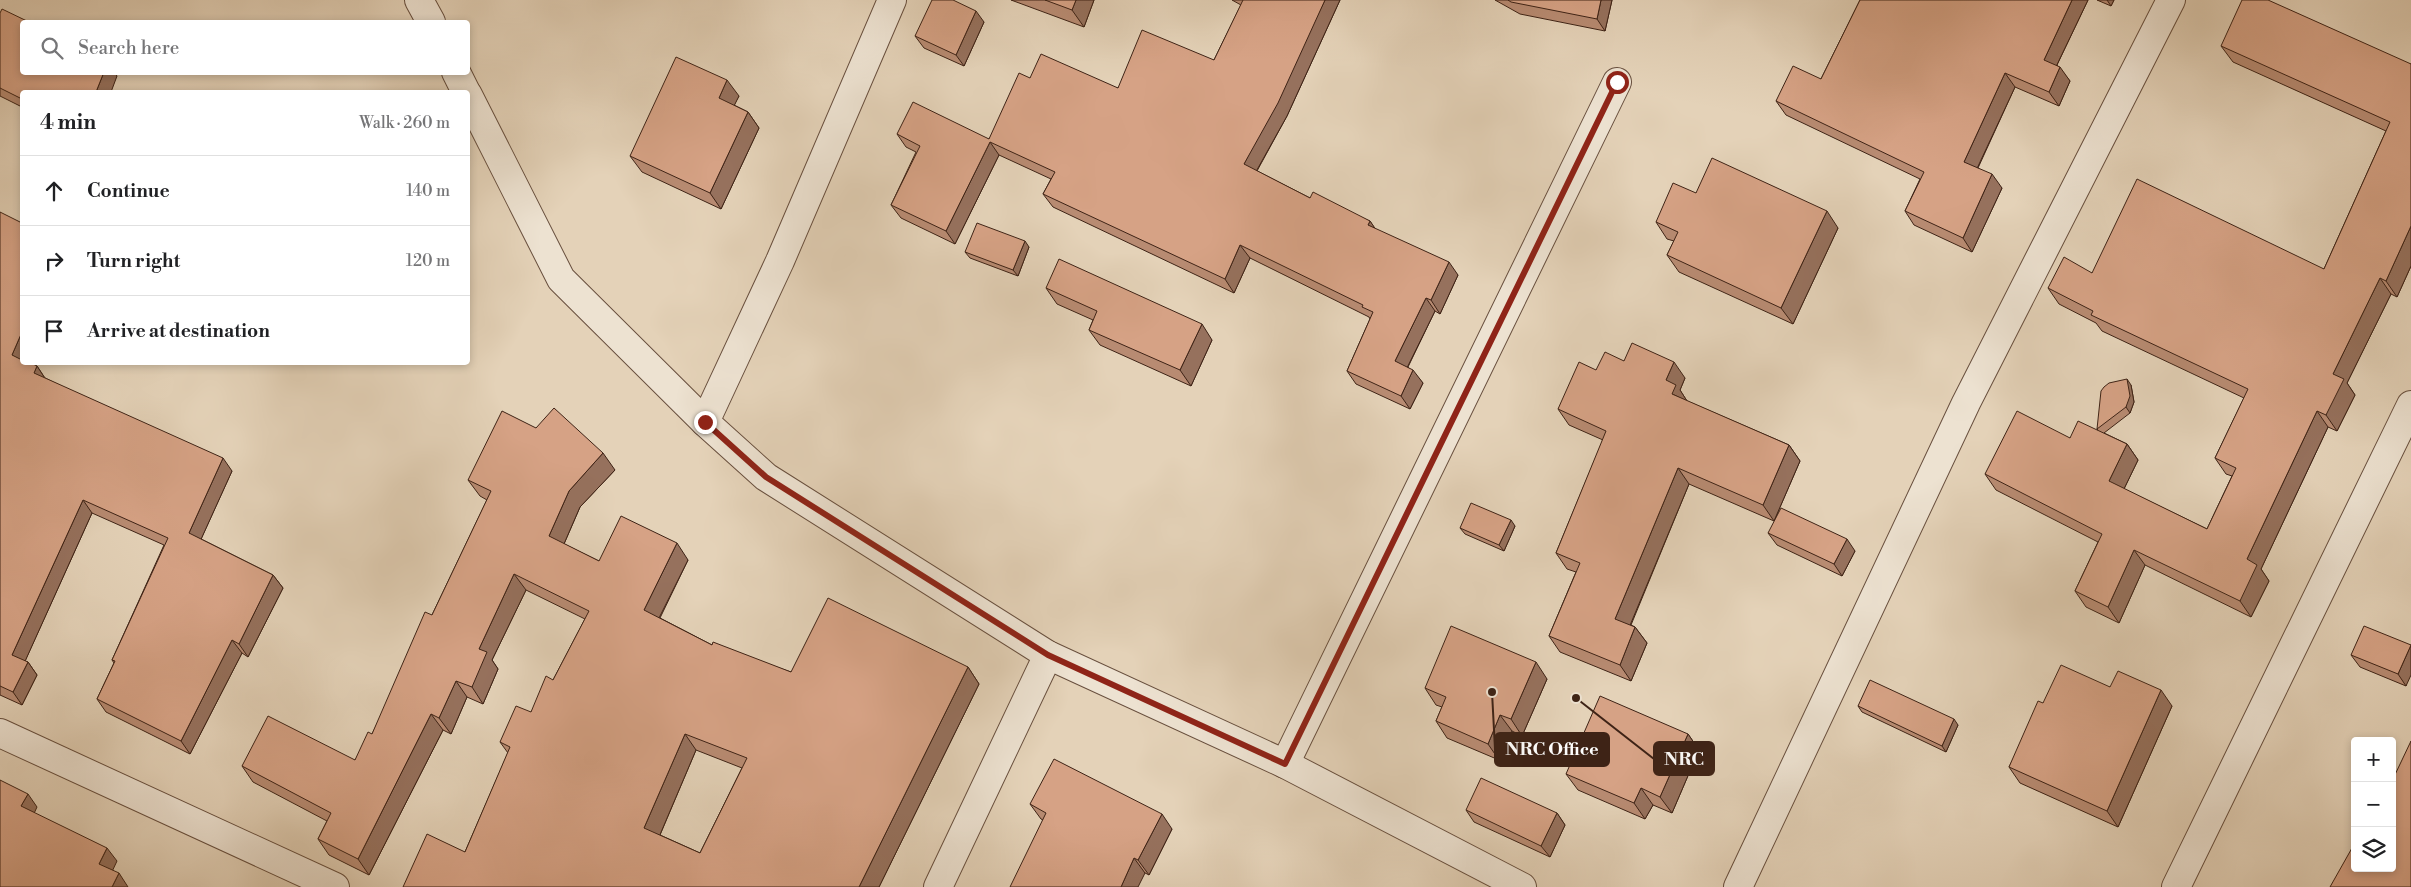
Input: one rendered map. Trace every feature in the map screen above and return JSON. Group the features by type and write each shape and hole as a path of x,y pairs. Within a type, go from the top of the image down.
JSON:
{"street":[{"path":"419,0 430,20"},
{"path":"705,422 780,261 892,0"},
{"path":"1738,887 1966,403 2171,0"},
{"path":"458,75 465,90"},
{"path":"1285,764 1617,82"},
{"path":"470,100 560,279 705,422 766,477 1048,655 1285,764 1522,887"},
{"path":"2176,887 2411,405"},
{"path":"938,887 1048,655"},
{"path":"0,734 335,887"}],"building":[{"path":"932,0 953,0 976,11 956,55 915,36"},
{"path":"1045,0 1076,0 1072,10"},
{"path":"1243,0 1325,0 1278,103 1244,164 1310,198 1313,192 1370,221 1368,225 1449,262 1431,300 1426,298 1395,361 1413,370 1401,396 1347,371 1373,312 1362,307 1363,305 1240,245 1225,279 1043,194 1055,172 990,142 946,231 891,205 920,146 897,134 913,102 989,139 1019,73 1030,78 1041,54 1118,88 1142,30 1214,60"},
{"path":"1508,0 1601,0 1597,19"},
{"path":"1860,0 2072,0 2044,60 2060,67 2049,92 2005,73 1964,162 1992,174 1963,238 1905,211 1924,172 1776,101 1793,66 1821,79"},
{"path":"2242,0 2268,0 2411,64 2411,226 2386,281 2380,278 2333,374 2344,379 2326,415 2317,411 2247,559 2257,565 2240,601 2134,550 2108,607 2075,591 2102,534 1985,474 2017,411 2070,438 2078,421 2127,444 2109,481 2207,529 2236,468 2215,458 2248,389 2091,315 2093,311 2048,288 2064,257 2092,273 2137,179 2324,269 2390,122 2221,46"},
{"path":"2,9 25,20 20,20 20,75 103,75 97,90 20,90 20,98 0,88 0,13"},
{"path":"676,57 727,80 719,98 748,112 710,193 630,156"},
{"path":"1712,158 1827,211 1781,308 1667,255 1678,232 1656,222 1673,183 1696,193"},
{"path":"0,212 20,222 20,337 12,355 20,359 20,365 37,366 34,373 223,458 189,533 273,575 239,644 232,640 181,741 97,699 115,661 112,660 168,538 83,500 12,655 28,662 13,692 0,686"},
{"path":"977,223 1025,241 1013,270 965,252"},
{"path":"1059,259 1202,324 1180,370 1089,330 1097,311 1046,288"},
{"path":"1632,343 1674,362 1666,380 1676,385 1672,394 1789,445 1763,505 1678,468 1615,619 1635,627 1620,665 1549,636 1580,563 1556,553 1606,431 1558,409 1579,362 1596,370 1605,352 1624,361"},
{"path":"2127,379 2130,396 2126,407 2097,429 2101,391 2109,383"},
{"path":"554,408 603,453 569,491 549,536 599,561 621,516 677,543 644,610 712,645 713,642 791,672 828,598 968,667 859,887 403,887 427,834 465,852 510,747 500,742 516,706 531,712 546,676 553,680 589,611 514,574 479,649 487,652 472,687 456,681 439,718 431,714 358,859 318,839 331,813 242,766 268,716 355,760 368,732 372,734 425,612 432,615 491,491 468,480 502,411 536,428","holes":["685,734 747,758 700,853 644,828"]},
{"path":"1471,503 1511,520 1499,545 1460,528"},
{"path":"1781,508 1847,539 1834,564 1768,533"},
{"path":"1451,626 1536,662 1511,719 1500,715 1488,744 1436,721 1446,697 1425,688"},
{"path":"2364,626 2411,645 2398,674 2351,655"},
{"path":"2061,665 2110,687 2118,671 2161,690 2107,811 2009,767 2038,701 2043,703"},
{"path":"1870,680 1954,719 1942,746 1858,706"},
{"path":"1600,696 1688,734 1660,797 1641,788 1634,803 1566,774"},
{"path":"2411,741 2411,887 2330,887 2351,850 2351,872 2396,872 2396,773"},
{"path":"1054,759 1162,814 1138,860 1134,858 1121,887 1010,887 1046,813 1030,804"},
{"path":"1481,778 1557,813 1541,846 1466,810"},
{"path":"0,780 28,794 21,806 107,848 99,864 119,873 112,887 0,887"}],"place":[{"name":"NRC Office","path":"1492,692"},
{"name":"NRC","path":"1576,698"}],"route":[{"path":"705,422 766,477 1048,655 1285,764 1617,82"}]}
